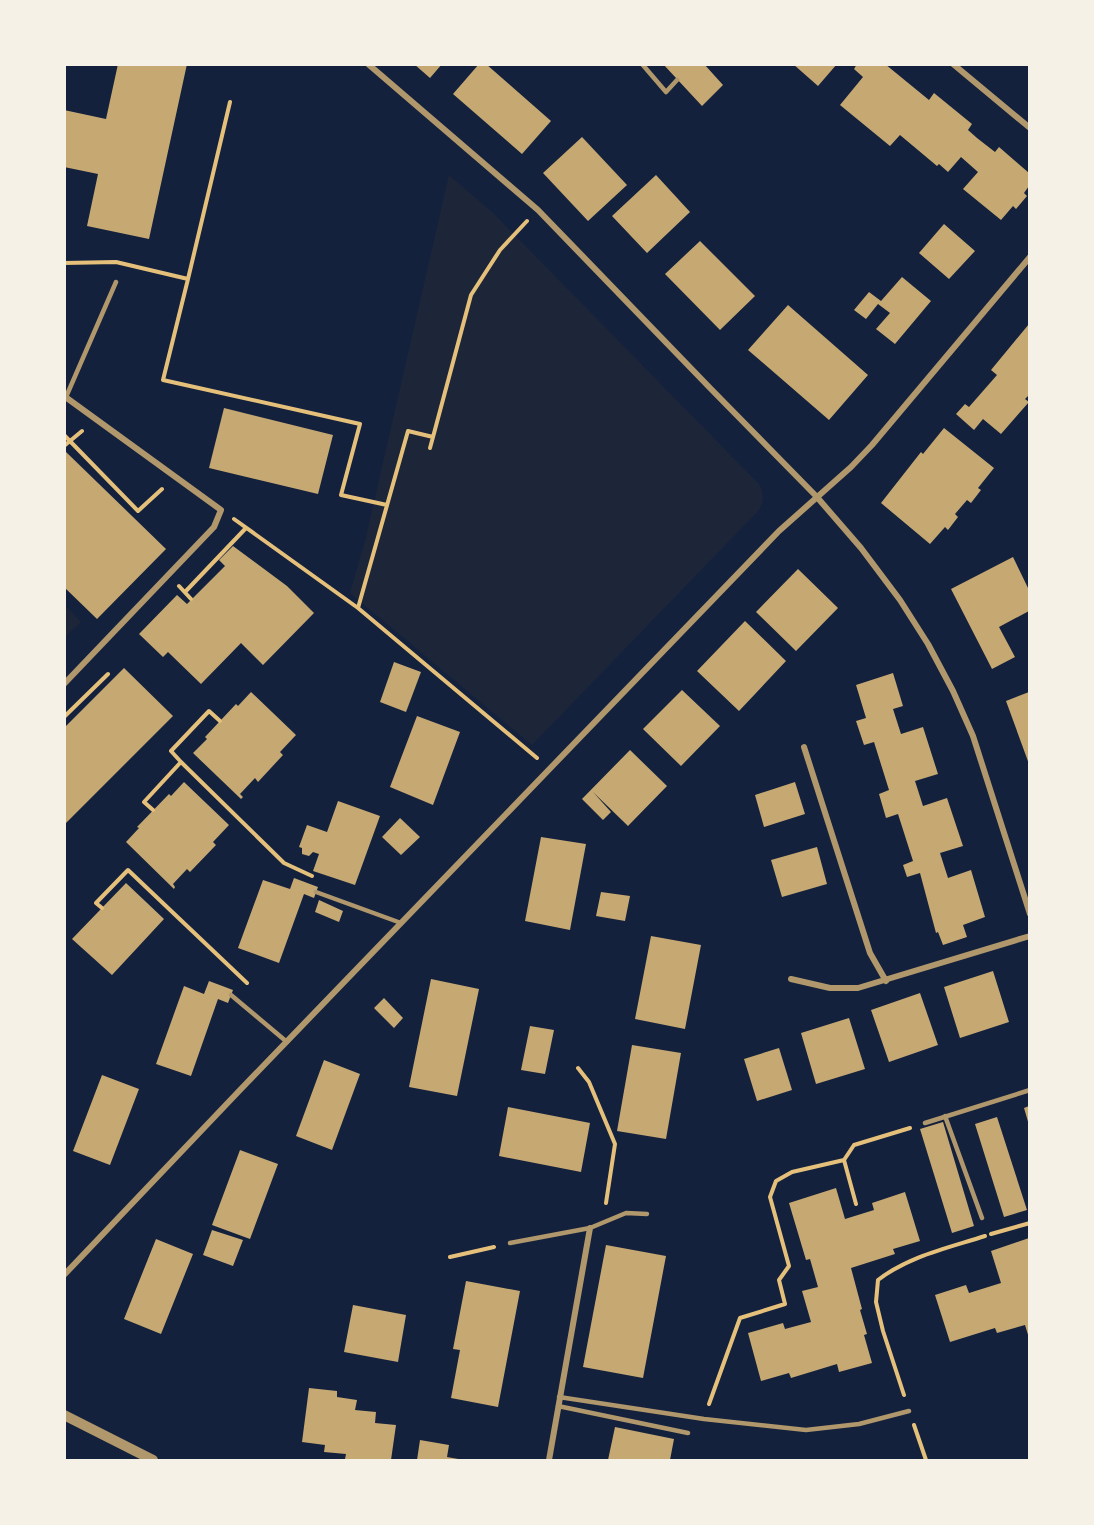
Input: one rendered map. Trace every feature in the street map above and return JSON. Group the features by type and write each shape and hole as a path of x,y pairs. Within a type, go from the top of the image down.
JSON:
{"street":[{"path":"368,64 538,210 816,496 861,548 900,600 928,644 953,691 973,736 1029,914"},
{"path":"953,64 1029,128"},
{"path":"64,1275 771,540 872,445 1029,257"},
{"path":"64,684 214,527 221,510 65,396"},
{"path":"804,747 870,954 886,981"},
{"path":"791,979 830,988 858,988 1029,936"},
{"path":"549,1461 590,1228"},
{"path":"64,1414 153,1461"}],"lane":[{"path":"642,64 666,92 677,80"},
{"path":"65,396 116,282"},
{"path":"316,892 401,923"},
{"path":"231,995 286,1042"},
{"path":"925,1123 1029,1090"},
{"path":"945,1116 982,1218"},
{"path":"510,1243 590,1228 627,1213 647,1214"},
{"path":"559,1397 704,1419 806,1430 859,1424 909,1411"},
{"path":"558,1406 688,1433"}],"path":[{"path":"230,102 163,380 360,424 341,495 387,505"},
{"path":"430,448 471,295 500,250 538,210"},
{"path":"64,263 116,262 188,279"},
{"path":"358,608 408,431 432,437"},
{"path":"64,435 138,511"},
{"path":"64,446 70,441"},
{"path":"132,516 176,476"},
{"path":"221,510 358,608 549,769"},
{"path":"182,595 190,598 185,592 246,528"},
{"path":"64,717 108,674"},
{"path":"94,687 99,693"},
{"path":"220,721 209,711 171,751 284,863 315,877"},
{"path":"153,810 144,802 181,762"},
{"path":"102,908 96,903 128,870 248,984 255,1016"},
{"path":"578,1068 589,1082 615,1144 608,1192"},
{"path":"704,1419 740,1318 785,1304 779,1280 789,1266 770,1197 776,1181 792,1172 844,1160 854,1145 925,1123"},
{"path":"844,1160 856,1204"},
{"path":"982,1218 988,1235"},
{"path":"904,1397 876,1302 878,1280 894,1267 919,1256 1029,1223"},
{"path":"450,1257 510,1243"},
{"path":"912,1419 926,1461"}],"shaded area":[{"path":"449,175 492,212 759,484 763,494 759,510 532,745 350,593 365,541"},
{"path":"65,605 81,622 65,637"}],"building":[{"path":"118,64 187,64 149,239 87,226 98,174 64,167 64,110 106,119"},
{"path":"414,64 442,64 430,78"},
{"path":"479,64 486,64 551,121 522,154 453,94"},
{"path":"663,64 704,64 723,85 702,106"},
{"path":"793,64 837,64 818,86"},
{"path":"857,64 885,64 929,100 934,93 972,124 968,130 977,138 995,152 999,147 1029,173 1029,186 1024,193 1027,196 1016,209 1013,206 1001,220 963,189 978,172 961,157 948,172 939,164 937,166 900,135 890,146 840,105 863,77 854,69"},
{"path":"582,137 627,185 588,221 543,173"},
{"path":"656,175 690,212 647,253 612,216"},
{"path":"944,224 975,251 949,279 919,253"},
{"path":"700,241 755,296 720,330 665,274"},
{"path":"902,277 931,301 895,344 876,329 890,313 878,304 866,319 854,310 869,292 881,301"},
{"path":"788,305 868,375 829,420 748,350"},
{"path":"1029,324 1029,395 1025,399 1029,402 1001,434 983,419 974,430 956,414 965,404 969,407 997,375 991,370"},
{"path":"224,408 333,435 318,494 209,468"},
{"path":"944,428 994,468 978,488 981,490 971,503 967,500 955,514 958,517 948,530 945,527 930,544 881,503 921,452 923,454"},
{"path":"64,450 166,549 97,619 64,587"},
{"path":"233,546 287,586 314,613 263,665 241,643 201,684 168,652 163,657 139,634 177,595 187,604 225,566 219,560"},
{"path":"1013,557 1029,590 1029,611 999,627 1015,657 992,669 951,589"},
{"path":"798,569 838,608 796,651 756,612"},
{"path":"745,621 786,661 739,711 697,671"},
{"path":"394,662 421,672 406,712 380,702"},
{"path":"124,668 173,716 64,825 64,728"},
{"path":"893,673 903,706 893,709 901,734 923,727 938,774 915,781 923,806 947,798 963,846 940,853 948,878 971,870 985,917 963,925 967,937 943,945 938,932 936,933 920,873 907,877 903,865 913,861 898,814 886,818 879,794 889,790 874,742 864,745 856,721 866,718 856,685"},
{"path":"682,690 720,726 681,766 643,729"},
{"path":"251,692 296,735 280,752 283,755 258,782 255,778 240,794 243,797 241,799 193,753 236,704 238,706"},
{"path":"1029,692 1029,764 1006,701"},
{"path":"417,716 460,732 433,805 390,787"},
{"path":"630,750 667,786 628,826 593,792 611,812 603,820 582,799"},
{"path":"184,782 229,825 213,842 216,845 190,872 187,869 173,884 174,889 126,842 139,828 137,827"},
{"path":"795,782 805,814 764,827 755,795"},
{"path":"338,801 380,816 355,885 313,871 319,854 313,852 309,856 302,854 302,848 299,847 307,825 327,832"},
{"path":"400,818 420,837 401,855 382,837"},
{"path":"541,837 586,844 570,930 525,921"},
{"path":"817,847 827,884 782,897 771,860"},
{"path":"294,878 318,887 314,898 304,894 279,963 238,948 263,880 290,889"},
{"path":"126,883 164,919 112,975 72,939"},
{"path":"601,892 630,896 625,921 596,916"},
{"path":"319,900 343,911 339,922 315,912"},
{"path":"651,936 701,945 685,1029 635,1019"},
{"path":"993,971 1009,1022 960,1038 944,987"},
{"path":"431,979 479,989 457,1096 409,1087"},
{"path":"209,981 233,990 228,1003 218,999 191,1076 156,1064 184,986 204,994"},
{"path":"920,993 938,1045 889,1062 871,1010"},
{"path":"384,998 403,1018 394,1028 374,1008"},
{"path":"849,1018 865,1069 816,1084 801,1033"},
{"path":"530,1026 554,1030 545,1074 521,1070"},
{"path":"632,1045 681,1053 666,1139 617,1131"},
{"path":"779,1048 792,1090 757,1101 744,1059"},
{"path":"324,1060 360,1074 332,1150 296,1136"},
{"path":"102,1075 139,1089 110,1165 73,1151"},
{"path":"1029,1106 1029,1125 1024,1108"},
{"path":"508,1107 590,1123 581,1172 499,1156"},
{"path":"997,1117 1027,1210 1004,1217 975,1124"},
{"path":"943,1122 974,1226 952,1233 920,1129"},
{"path":"240,1150 278,1164 250,1239 212,1225"},
{"path":"836,1188 845,1219 874,1210 872,1203 905,1192 920,1241 893,1249 895,1254 851,1268 862,1309 860,1310 867,1334 864,1335 872,1363 839,1372 837,1364 791,1378 789,1373 761,1381 748,1333 783,1323 785,1329 811,1322 802,1291 818,1287 810,1259 806,1260 789,1203"},
{"path":"212,1230 243,1240 233,1266 203,1255"},
{"path":"1029,1238 1029,1338 1025,1325 997,1333 995,1328 950,1342 935,1295 966,1285 969,1293 1001,1283 991,1251"},
{"path":"156,1239 193,1254 161,1334 124,1319"},
{"path":"606,1245 666,1256 643,1378 583,1367"},
{"path":"466,1281 520,1291 498,1407 451,1398 460,1350 453,1349"},
{"path":"353,1305 406,1315 398,1362 344,1352"},
{"path":"309,1388 337,1391 337,1397 357,1400 355,1410 376,1412 375,1423 396,1425 391,1460 345,1459 346,1454 324,1452 325,1445 302,1442"},
{"path":"615,1427 674,1439 670,1460 608,1460"},
{"path":"420,1440 449,1445 447,1457 464,1460 417,1460"}]}
